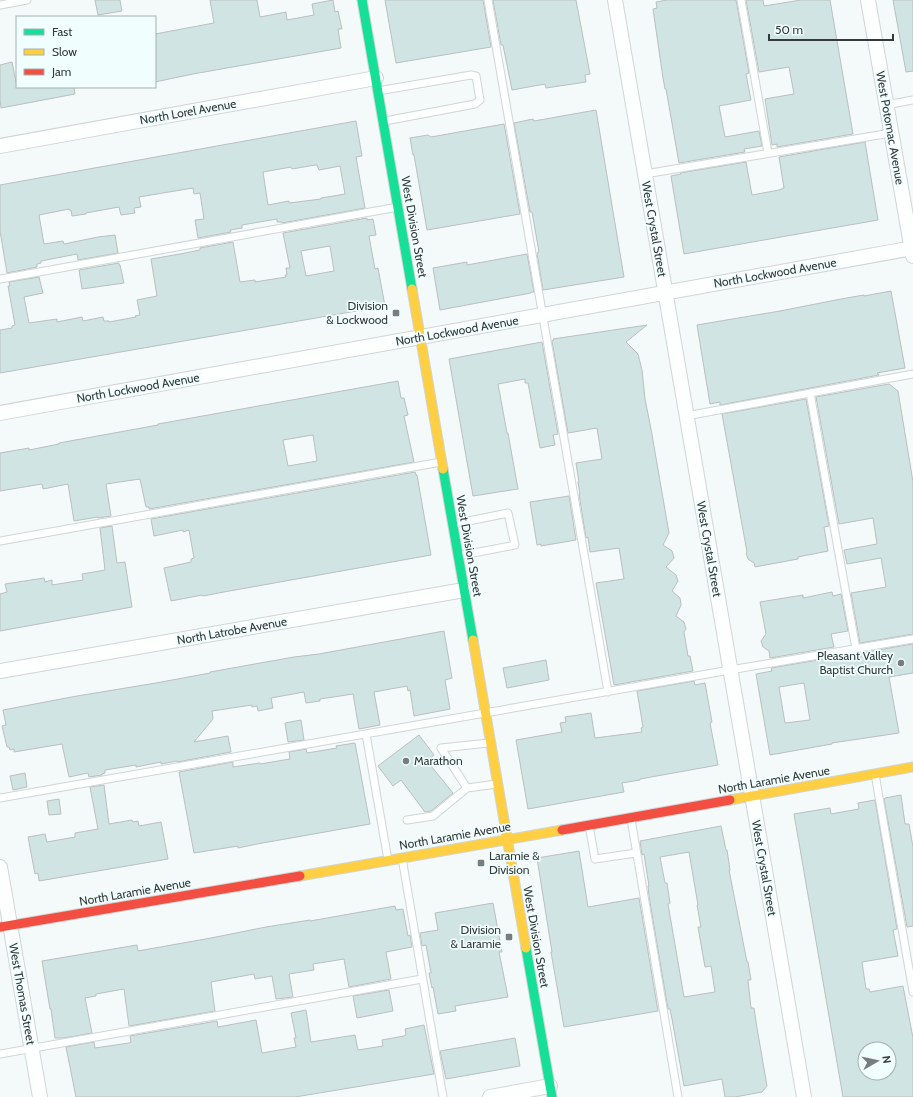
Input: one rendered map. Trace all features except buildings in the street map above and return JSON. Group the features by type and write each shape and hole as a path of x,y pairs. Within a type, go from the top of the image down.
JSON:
{"main road":[{"name":"West Division Street","path":"362,0 551,1092"},
{"name":"North Laramie Avenue","path":"5,927 507,840 913,767"}],"street":[{"name":"West Crystal Street","path":"615,0 804,1097"},
{"name":"West Potomac Avenue","path":"868,0 913,251"},
{"name":"North Lorel Avenue","path":"0,146 377,84"},
{"name":"North Lockwood Avenue","path":"0,413 665,293 913,251"},
{"name":"North Latrobe Avenue","path":"0,672 464,590"},
{"name":"West Thomas Street","path":"0,867 5,927 40,1097"},
{"path":"490,1097 551,1092"}],"lane":[{"path":"0,5 27,0"},
{"path":"488,0 608,692"},
{"path":"741,0 768,153"},
{"path":"377,84 471,75 476,76 480,100 475,104 383,122"},
{"path":"886,105 913,100"},
{"path":"644,174 891,132"},
{"path":"0,279 398,207"},
{"path":"686,416 913,374"},
{"path":"810,393 856,649"},
{"path":"0,541 442,462"},
{"path":"453,524 508,513 515,545 458,556"},
{"path":"0,798 913,639"},
{"path":"366,734 388,860"},
{"path":"467,788 441,748 490,743"},
{"path":"875,774 913,992"},
{"path":"407,820 434,816 467,788 497,784"},
{"path":"630,818 678,1097"},
{"path":"589,825 595,859 636,853"},
{"path":"402,858 443,1097"},
{"path":"0,1054 422,979"}],"traffic: fast":[{"path":"362,0 412,289"},
{"path":"443,469 473,640"},
{"path":"526,948 552,1097"}],"traffic: slow":[{"path":"412,289 443,469"},
{"path":"473,640 526,948"},
{"path":"730,800 913,767"},
{"path":"300,876 562,830"}],"traffic: jam":[{"path":"562,830 730,800"},
{"path":"0,927 300,876"}],"place":[{"name":"Division & Lockwood","path":"396,313"},
{"name":"Pleasant Valley Baptist Church","path":"901,663"},
{"name":"Marathon","path":"406,761"},
{"name":"Laramie & Division","path":"481,863"},
{"name":"Division & Laramie","path":"509,937"}]}
